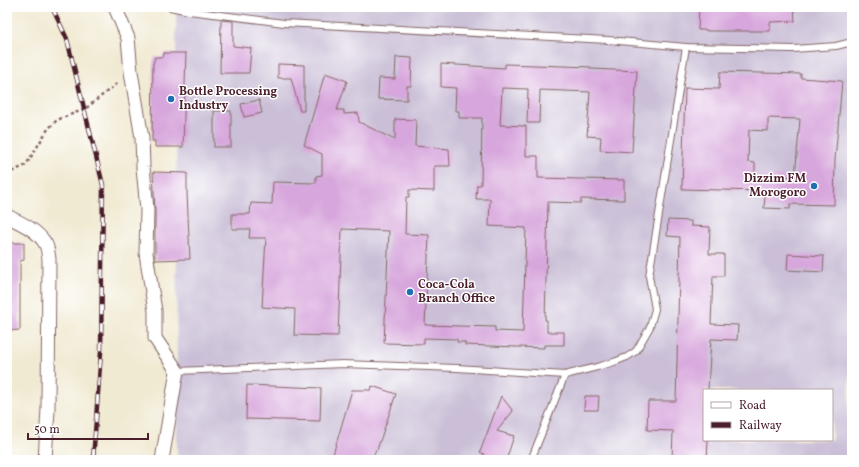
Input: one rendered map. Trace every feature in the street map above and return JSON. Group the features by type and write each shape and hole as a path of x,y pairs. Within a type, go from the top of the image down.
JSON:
{"street":[{"path":"115,7 128,38 131,72 142,138 147,210 146,253 155,311 155,338 177,370 162,460"},
{"path":"7,216 22,223 37,233 46,244 50,258 46,460"}],"lane":[{"path":"170,7 189,11 284,22 600,40 686,47 793,49 836,46 852,42"},
{"path":"177,370 343,364 565,374 598,367 627,358 636,351 650,327 656,309 649,276 686,47"},
{"path":"531,460 565,374"}],"path":[{"path":"7,174 26,165 48,130 57,120 85,109 131,72"}],"shaded area":[{"path":"176,7 852,7 852,305 847,460 177,460"}],"building":[{"path":"699,7 794,7 795,21 770,22 770,31 698,30"},
{"path":"221,20 233,21 233,46 251,48 249,73 220,73"},
{"path":"164,53 186,53 183,147 155,147 155,141 152,141 153,64 155,57 163,57"},
{"path":"396,57 412,58 411,86 407,86 407,100 378,99 379,78 395,79"},
{"path":"278,64 304,65 304,111 300,111 291,78 278,78"},
{"path":"441,64 505,68 505,64 591,67 591,69 637,71 632,152 600,150 601,137 587,136 590,92 540,90 539,123 527,123 528,89 502,88 500,125 526,126 526,156 538,156 538,178 624,180 624,200 581,199 581,203 548,202 545,320 547,320 547,332 564,332 564,345 544,345 544,348 465,345 465,342 457,342 457,339 424,338 424,344 384,343 389,231 342,229 338,336 294,335 295,309 262,307 266,238 249,238 250,229 232,229 232,214 250,214 251,203 272,204 273,182 316,183 316,176 322,175 322,154 304,145 325,73 347,81 337,110 344,110 344,114 358,113 359,122 395,140 395,119 416,120 415,146 449,149 450,166 434,166 434,191 409,190 409,197 406,197 405,234 429,235 425,325 495,327 495,331 523,332 526,228 489,226 490,199 476,199 477,185 481,185 482,118 459,118 459,111 455,111 456,88 441,87"},
{"path":"720,72 801,74 801,78 842,81 835,160 834,205 790,204 790,209 764,208 765,196 761,195 761,191 682,189 685,88 719,89","holes":["768,118 800,119 795,177 755,176 755,163 748,162 749,130 768,131"]},
{"path":"259,100 262,113 244,117 241,104"},
{"path":"214,111 231,111 231,147 214,147"},
{"path":"153,172 187,173 190,259 155,260"},
{"path":"668,220 691,221 691,226 710,227 709,254 724,254 724,276 713,276 711,324 738,325 737,340 711,339 708,389 703,389 703,441 708,441 707,460 672,460 673,431 647,430 648,401 676,401 680,237 667,236"},
{"path":"7,243 24,243 24,260 20,261 20,330 7,331"},
{"path":"788,254 824,256 823,272 787,270"},
{"path":"247,385 321,388 320,421 246,419"},
{"path":"372,386 396,394 377,450 376,449 372,460 340,460 332,458 352,390 371,390"},
{"path":"501,396 513,411 497,431 514,436 506,460 482,460 484,454 480,452"},
{"path":"585,396 599,396 598,410 584,410"}],"railway":[{"path":"52,7 67,39 103,185 101,352 93,460"}],"place":[{"name":"Bottle Processing Industry","path":"171,99"},
{"name":"Dizzim FM Morogoro","path":"814,186"},
{"name":"Coca-Cola Branch Office","path":"410,292"}]}
